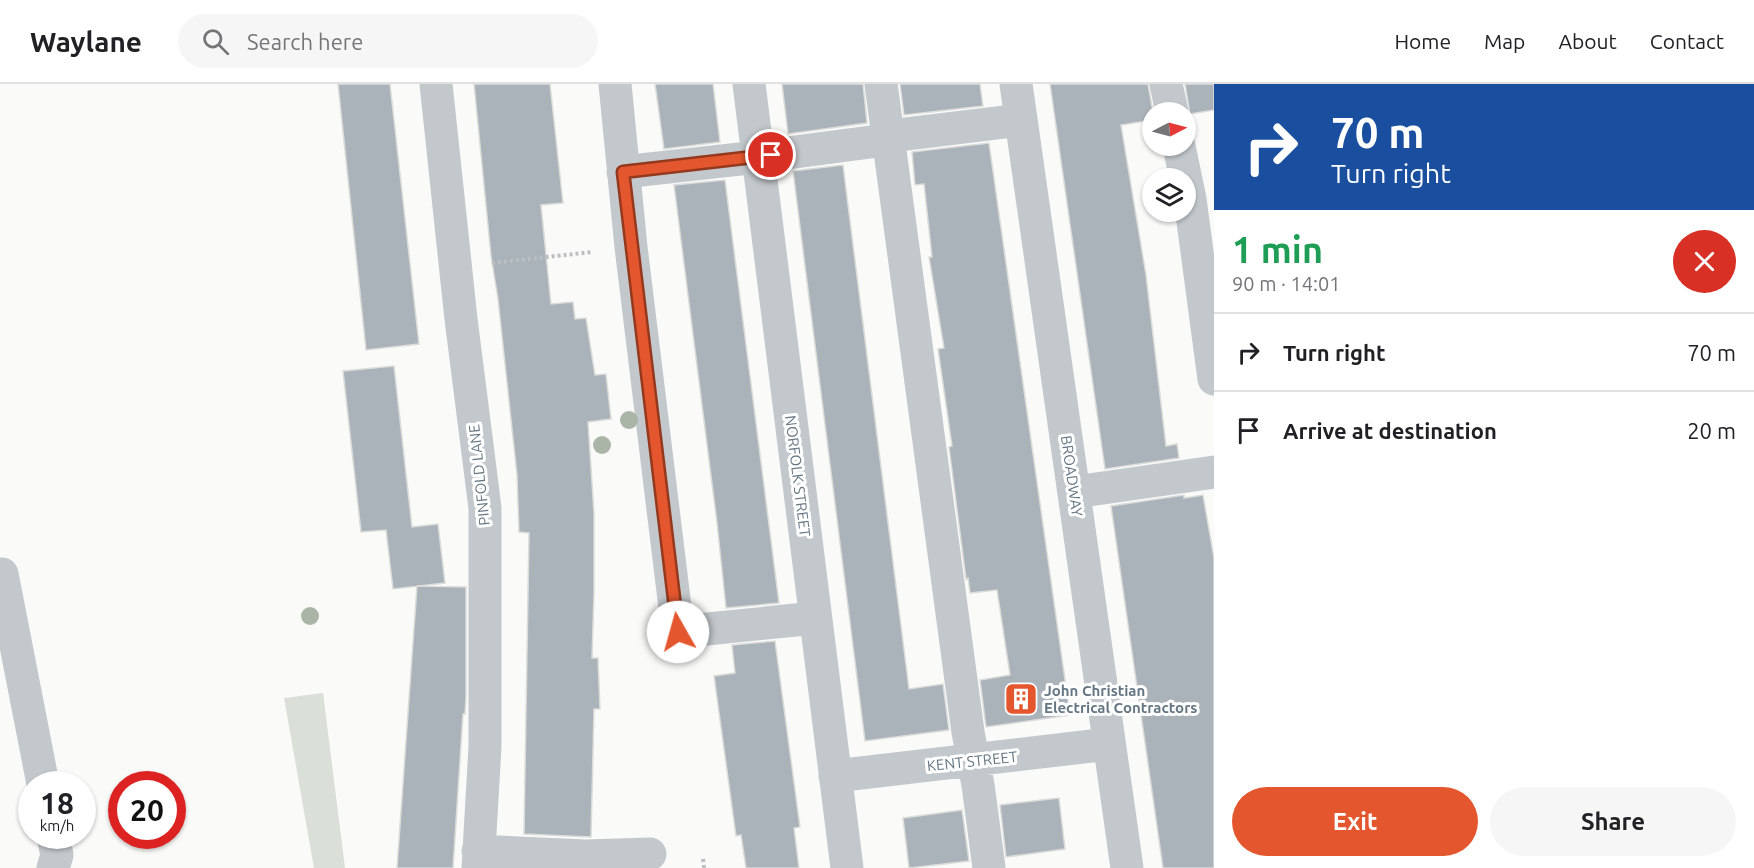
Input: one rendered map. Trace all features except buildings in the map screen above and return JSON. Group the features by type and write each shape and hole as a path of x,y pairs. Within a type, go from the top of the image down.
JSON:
{"street":[{"name":"PINFOLD LANE","path":"436,84 485,508 485,747 478,860"},
{"path":"615,84 631,247 678,632 815,618"},
{"name":"NORFOLK STREET","path":"749,84 847,868"},
{"path":"881,84 989,868"},
{"name":"BROADWAY","path":"1016,84 1127,868"},
{"path":"1166,84 1170,102"},
{"path":"623,172 758,157 1022,120"},
{"path":"1181,156 1190,199 1214,379"},
{"path":"1075,492 1214,472"},
{"path":"2,574 40,771"},
{"name":"KENT STREET","path":"835,776 1109,744"},
{"path":"53,868 57,855 56,849"},
{"path":"478,860 650,854"}],"path":[{"path":"456,267 631,247"},
{"path":"703,859 704,868"}],"shaded area":[{"path":"323,693 345,868 314,868 284,698"}],"place":[{"name":"John Christian Electrical Contractors","path":"1021,699"}],"route":[{"path":"678,632 623,172 771,155"}]}
